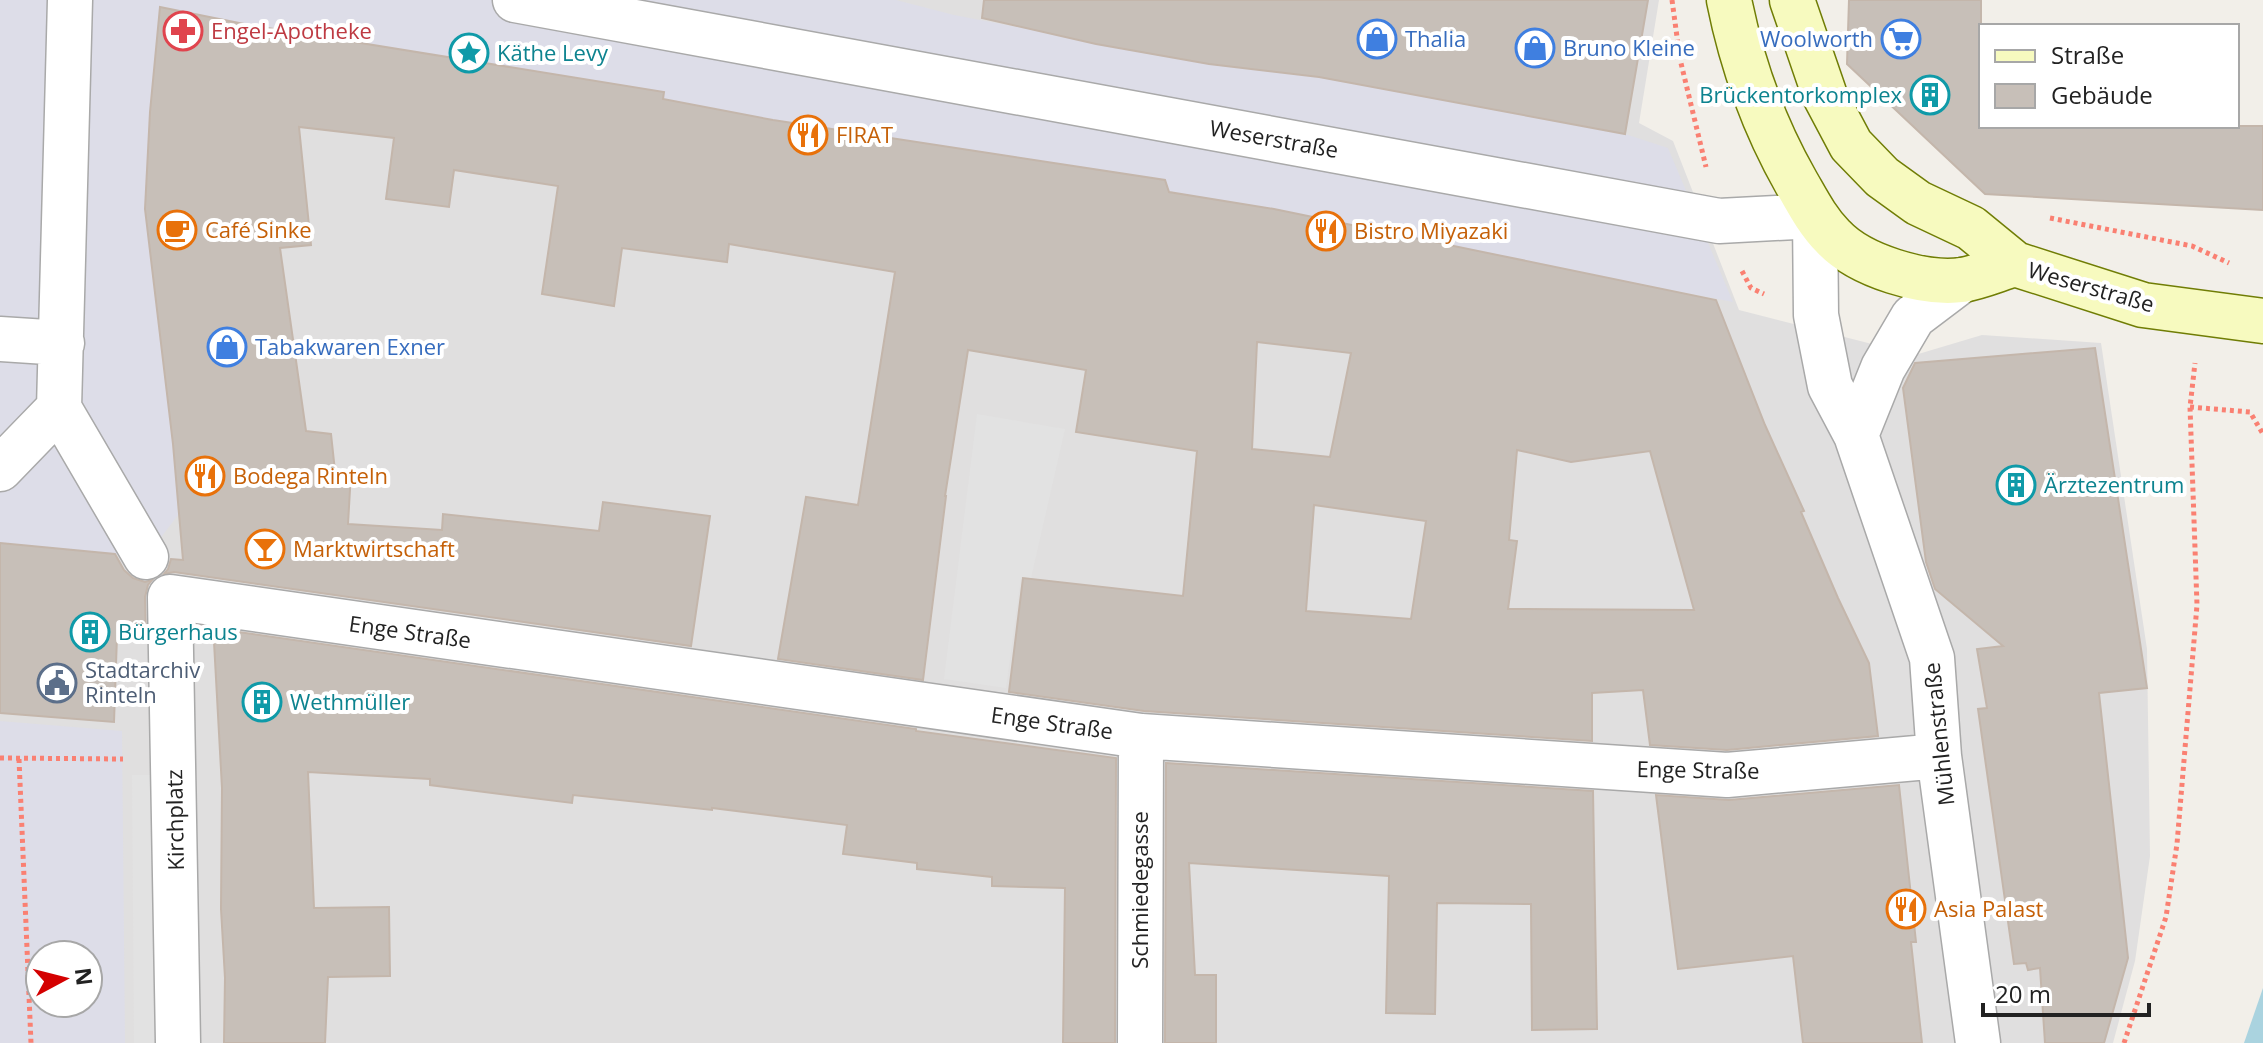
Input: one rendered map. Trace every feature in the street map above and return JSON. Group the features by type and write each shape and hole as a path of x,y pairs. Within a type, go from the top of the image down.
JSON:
{"main road":[{"path":"1729,0 1738,45 1767,126 1815,216"},
{"name":"Weserstraße","path":"1792,0 1825,96 1851,145 1882,177 1918,203 1971,228 2015,264 2143,305 2263,321"},
{"name":"Weserstraße","path":"1815,216 1835,239 1858,256 1890,271 1962,280 2015,264"}],"street":[{"path":"70,0 59,408 146,557"},
{"name":"Weserstraße","path":"515,0 1719,221 1815,216"},
{"name":"Mühlenstraße","path":"1815,216 1816,315 1830,386 1856,435 1932,658 1939,756 1978,1043"},
{"path":"1856,435 1883,368 1913,317 1962,280"},
{"path":"0,339 62,343"},
{"path":"0,469 59,408"},
{"name":"Enge Straße","path":"170,597 1141,736 1727,775 1939,756"},
{"name":"Kirchplatz","path":"170,597 178,1043"},
{"name":"Schmiedegasse","path":"1140,1043 1141,736"}],"path":[{"path":"1672,0 1680,59 1719,221"},
{"path":"2038,215 2192,246 2235,265"},
{"path":"2124,1043 2166,917 2177,844 2197,605 2190,407 2195,354"},
{"path":"2190,407 2250,412 2263,434"},
{"path":"0,758 173,760"},
{"path":"19,759 31,1043"}],"shaded area":[{"path":"0,0 1659,0 1639,123 1673,141 1739,310 1915,355 1982,335 2101,343 2147,649 2150,856 2135,961 2113,1043 0,1043"},
{"path":"0,0 896,0 1096,44 1422,95 1625,134 1668,148 1733,302 1274,209 1169,192 1164,180 773,120 663,99 663,92 160,8 145,203 173,444 178,515 146,557 0,543"},
{"path":"977,414 1065,429 1031,578 1021,577 1006,688 944,679"},
{"path":"0,721 122,731 125,1043 0,1043"},
{"path":"132,775 156,775 157,1043 134,1043"}],"water":[{"path":"2263,988 2263,1043 2244,1043"}],"building":[{"path":"984,0 1648,0 1625,134 1319,77 1209,64 1096,44 982,18"},
{"name":"Brückentorkomplex","path":"1849,0 1981,0 1979,128 2263,126 2263,210 1985,194 1847,64"},
{"path":"160,7 249,25 664,92 663,99 773,120 1165,180 1169,192 1274,209 1716,300 1765,425 1804,511 1801,512 1869,663 1878,736 1727,750 1650,745 1643,690 1592,693 1592,741 1144,711 1009,692 1023,578 1183,596 1197,451 1076,432 1086,370 968,350 945,496 923,680 778,659 806,497 858,505 895,272 729,244 727,262 622,248 614,306 542,294 558,186 454,170 449,207 386,199 394,138 299,127 311,245 280,248 306,431 331,434 335,471 351,472 348,524 442,530 443,514 599,531 603,502 710,516 691,646 174,572 164,574 171,559 183,560 173,444 145,209","holes":["1257,342 1351,353 1330,457 1252,449","1517,450 1571,462 1650,451 1694,610 1508,609 1517,541 1509,540","1314,505 1426,521 1411,619 1306,611"]},
{"name":"Ärztezentrum","path":"2095,348 2147,688 2099,693 2128,958 2104,1043 2045,1043 2040,968 2028,970 2026,963 2014,964 1978,709 1987,708 1977,649 2003,646 1935,589 1926,562 1903,388 1915,363"},
{"name":"Bürgerhaus","path":"0,543 115,554 133,578 145,582 152,580 145,597 146,638 117,636 114,722 0,713"},
{"path":"196,626 1116,758 1115,1043 1063,1043 1065,888 992,886 992,877 917,869 917,863 843,854 847,825 573,795 572,803 430,785 430,779 308,772 314,908 389,907 390,976 328,977 325,1043 224,1043 222,788 214,642 196,641"},
{"path":"1166,763 1593,791 1597,1029 1532,1030 1531,904 1437,903 1435,1014 1386,1013 1389,876 1189,863 1195,975 1216,975 1216,1043 1165,1043"},
{"path":"1899,785 1916,942 1911,942 1922,1043 1803,1043 1793,956 1678,969 1656,795 1729,800"}],"place":[{"name":"Engel-Apotheke","path":"183,31"},
{"name":"Thalia","path":"1377,39"},
{"name":"Woolworth","path":"1901,39"},
{"name":"Bruno Kleine","path":"1535,48"},
{"name":"Käthe Levy","path":"469,53"},
{"name":"Brückentorkomplex","path":"1930,95"},
{"name":"FIRAT","path":"808,135"},
{"name":"Café Sinke","path":"177,230"},
{"name":"Bistro Miyazaki","path":"1326,231"},
{"name":"Tabakwaren Exner","path":"227,347"},
{"name":"Bodega Rinteln","path":"205,476"},
{"name":"Ärztezentrum","path":"2016,485"},
{"name":"Marktwirtschaft","path":"265,549"},
{"name":"Bürgerhaus","path":"90,632"},
{"name":"Stadtarchiv Rinteln","path":"57,683"},
{"name":"Wethmüller","path":"262,702"},
{"name":"Asia Palast","path":"1906,909"}]}
